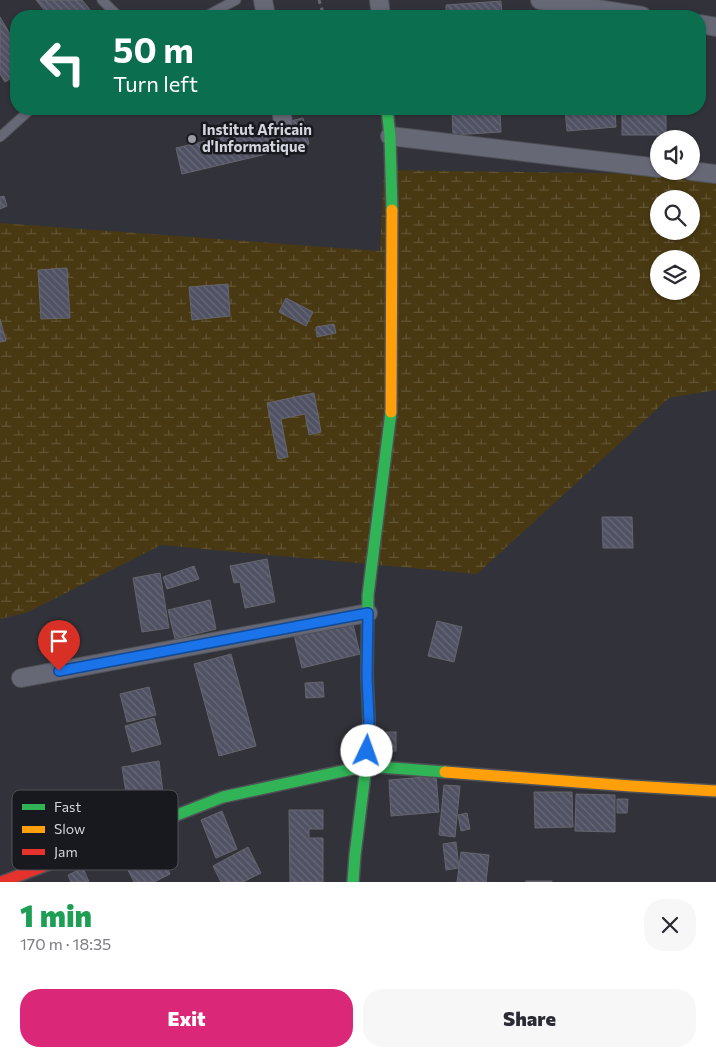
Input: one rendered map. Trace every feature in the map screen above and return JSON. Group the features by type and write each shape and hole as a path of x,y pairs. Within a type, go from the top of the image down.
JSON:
{"street":[{"path":"540,0 604,10"},
{"path":"353,882 366,766 369,720 367,676 368,595 391,413 392,198 388,115"},
{"path":"390,136 650,167"},
{"path":"700,172 716,174"},
{"path":"21,678 368,613"},
{"path":"178,814 223,797 366,766 716,791"},
{"path":"2,882 33,870"}],"lane":[{"path":"102,0 112,10"},
{"path":"217,10 236,0"},
{"path":"0,137 24,115"}],"green space":[{"path":"384,170 650,174 650,180 700,180 700,175 716,175 716,390 669,398 477,574 161,545 28,612 0,619 0,223 380,251"}],"building":[{"path":"36,0 82,0 90,10 44,10"},
{"path":"501,1 502,10 446,10 446,5"},
{"path":"0,17 10,34 10,79 5,82 0,74"},
{"path":"452,115 500,115 501,132 453,135"},
{"path":"566,115 615,115 616,127 567,131"},
{"path":"622,115 666,115 666,130 650,130 650,135 622,135"},
{"path":"303,118 309,144 182,174 176,148"},
{"path":"4,196 7,206 0,209 0,197"},
{"path":"67,268 70,318 41,319 38,270"},
{"path":"228,284 230,316 192,320 189,287"},
{"path":"286,298 313,312 306,326 279,312"},
{"path":"0,319 6,341 0,342"},
{"path":"334,324 336,333 317,337 316,327"},
{"path":"314,393 321,432 309,435 305,414 281,419 288,457 278,459 267,403"},
{"path":"602,517 632,517 633,548 603,548"},
{"path":"267,559 275,602 245,608 240,582 234,583 230,566"},
{"path":"194,566 199,579 167,589 163,577"},
{"path":"160,573 169,628 142,632 133,578"},
{"path":"210,600 216,629 175,639 168,610"},
{"path":"352,620 360,654 302,668 294,635"},
{"path":"437,621 462,627 454,662 428,656"},
{"path":"231,654 256,746 219,756 194,664"},
{"path":"323,682 324,697 306,698 305,683"},
{"path":"149,687 156,715 127,722 120,694"},
{"path":"154,718 161,744 132,752 125,726"},
{"path":"384,732 396,732 396,751 384,751"},
{"path":"159,761 163,790 126,790 122,767"},
{"path":"436,776 439,812 391,816 389,780"},
{"path":"444,785 460,786 455,837 439,835"},
{"path":"534,792 572,792 573,827 535,828"},
{"path":"576,794 615,795 615,832 575,831"},
{"path":"617,799 628,799 627,813 617,813"},
{"path":"289,810 323,810 323,829 309,829 309,838 323,838 323,882 290,882"},
{"path":"222,811 237,849 216,858 201,820"},
{"path":"467,813 470,829 461,831 458,815"},
{"path":"456,842 459,868 446,870 443,844"},
{"path":"248,847 261,873 243,882 221,882 213,866"},
{"path":"461,852 489,855 486,882 457,882"},
{"path":"79,870 84,870 89,882 71,882 68,875"},
{"path":"128,870 168,870 170,874 154,882 134,882"},
{"path":"552,881 552,882 526,882"}],"traffic: fast":[{"path":"388,115 392,210"},
{"path":"353,882 366,766 369,720 367,676 368,595 391,412"},
{"path":"178,815 223,797 366,766 445,772"}],"traffic: slow":[{"path":"391,412 392,210"},
{"path":"445,772 716,791"}],"traffic: jam":[{"path":"2,882 33,870"}],"place":[{"name":"Institut Africain d'Informatique","path":"192,139"}],"route":[{"path":"59,671 368,613 367,676 369,720 367,751"}]}
